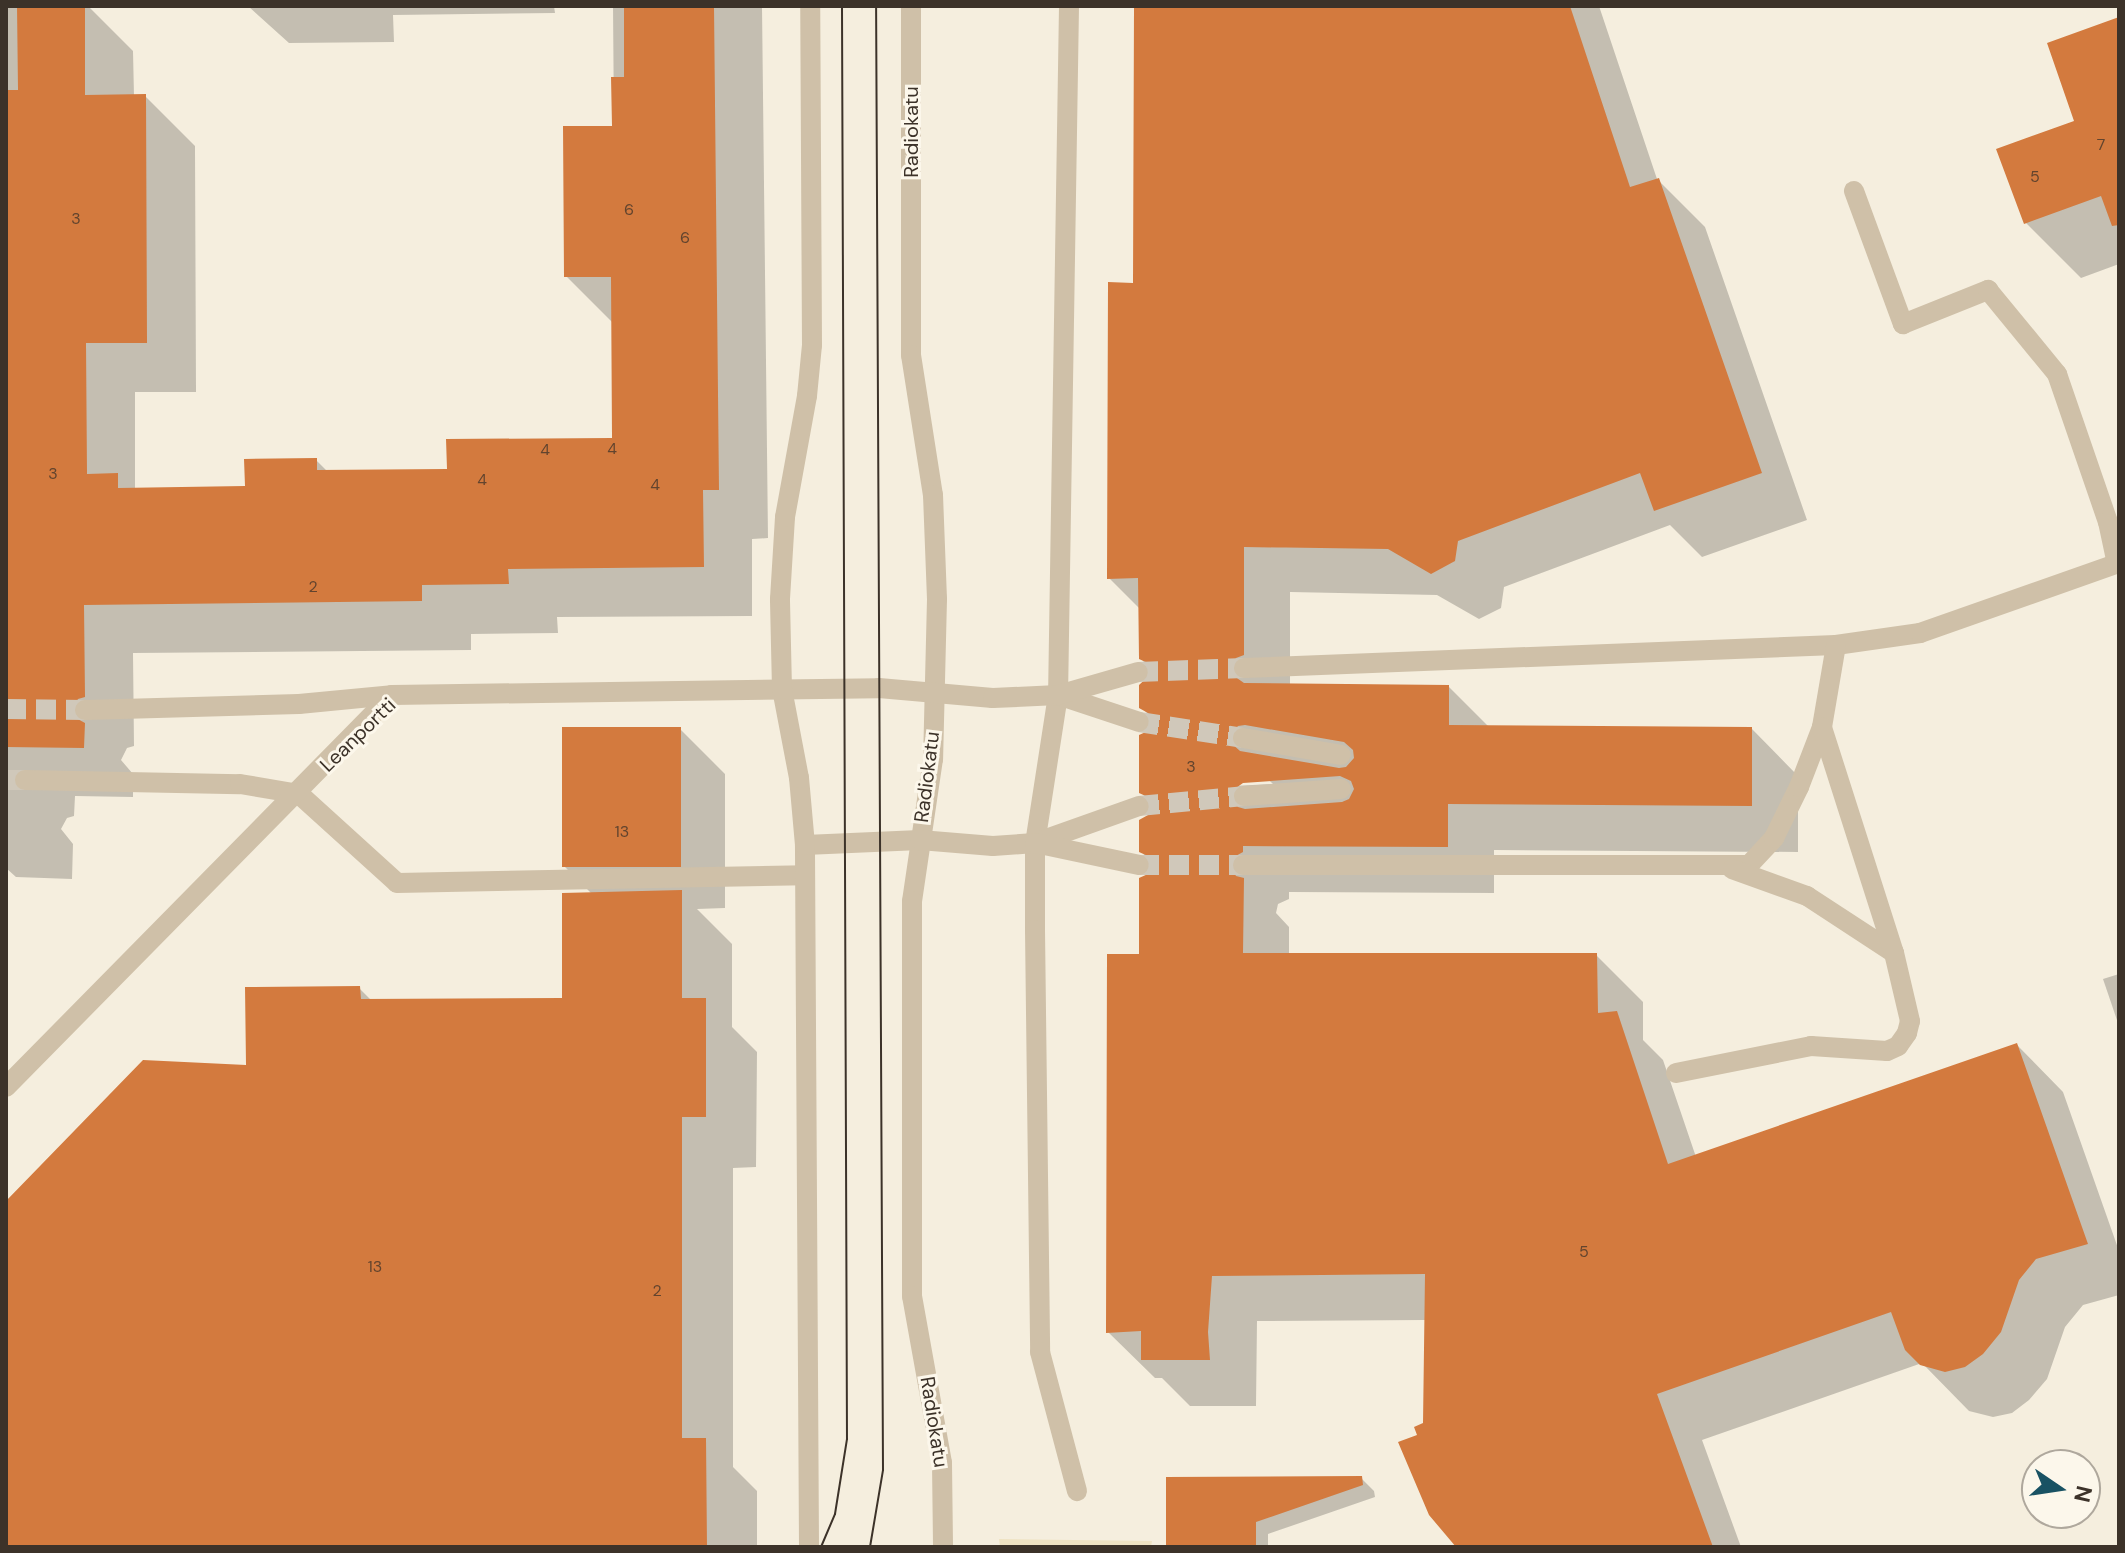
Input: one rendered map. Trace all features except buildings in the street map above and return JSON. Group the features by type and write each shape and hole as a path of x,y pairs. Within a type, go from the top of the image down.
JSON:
{"street":[{"path":"809,1547 805,845 799,778 782,689 780,599 785,517 807,396 812,345 810,6"},
{"name":"Radiokatu","path":"911,6 911,355 933,495 937,599 933,759 912,901 912,1296 942,1463 943,1547"},
{"path":"1069,6 1058,695 1035,843 1040,1352 1077,1491"},
{"path":"1244,668 1836,645 1920,633 2118,564 2108,522 2057,374 1988,290 1903,324 1854,191"},
{"path":"1243,865 1749,865 1774,838 1799,787 1822,727 1836,645"},
{"path":"1058,695 1138,672"},
{"name":"Leanportti","path":"6,1087 299,794 392,695 782,689 935,690 993,698 1058,695"},
{"path":"85,710 299,704 392,695"},
{"path":"1058,695 1139,722"},
{"path":"1676,1073 1811,1046 1887,1051 1898,1046 1910,1021 1894,953 1822,727"},
{"path":"1243,738 1341,755"},
{"path":"25,780 240,784 299,794 397,883 804,875"},
{"path":"1244,796 1341,789"},
{"path":"805,845 920,840 993,846 1035,843 1139,806"},
{"path":"1035,843 1139,865"},
{"path":"1725,867 1807,896 1894,953"}],"shaded area":[{"path":"999,1539 1152,1541 1151,1547 1000,1547"}],"tunnel":[{"path":"1138,672 1244,668"},
{"path":"6,709 85,710"},
{"path":"1139,722 1243,738"},
{"path":"6,780 25,780"},
{"path":"1139,806 1244,796"},
{"path":"1139,865 1243,865"}],"tram line":[{"path":"821,1547 835,1514 847,1439 842,6"},
{"path":"870,1547 883,1470 876,6"}]}
